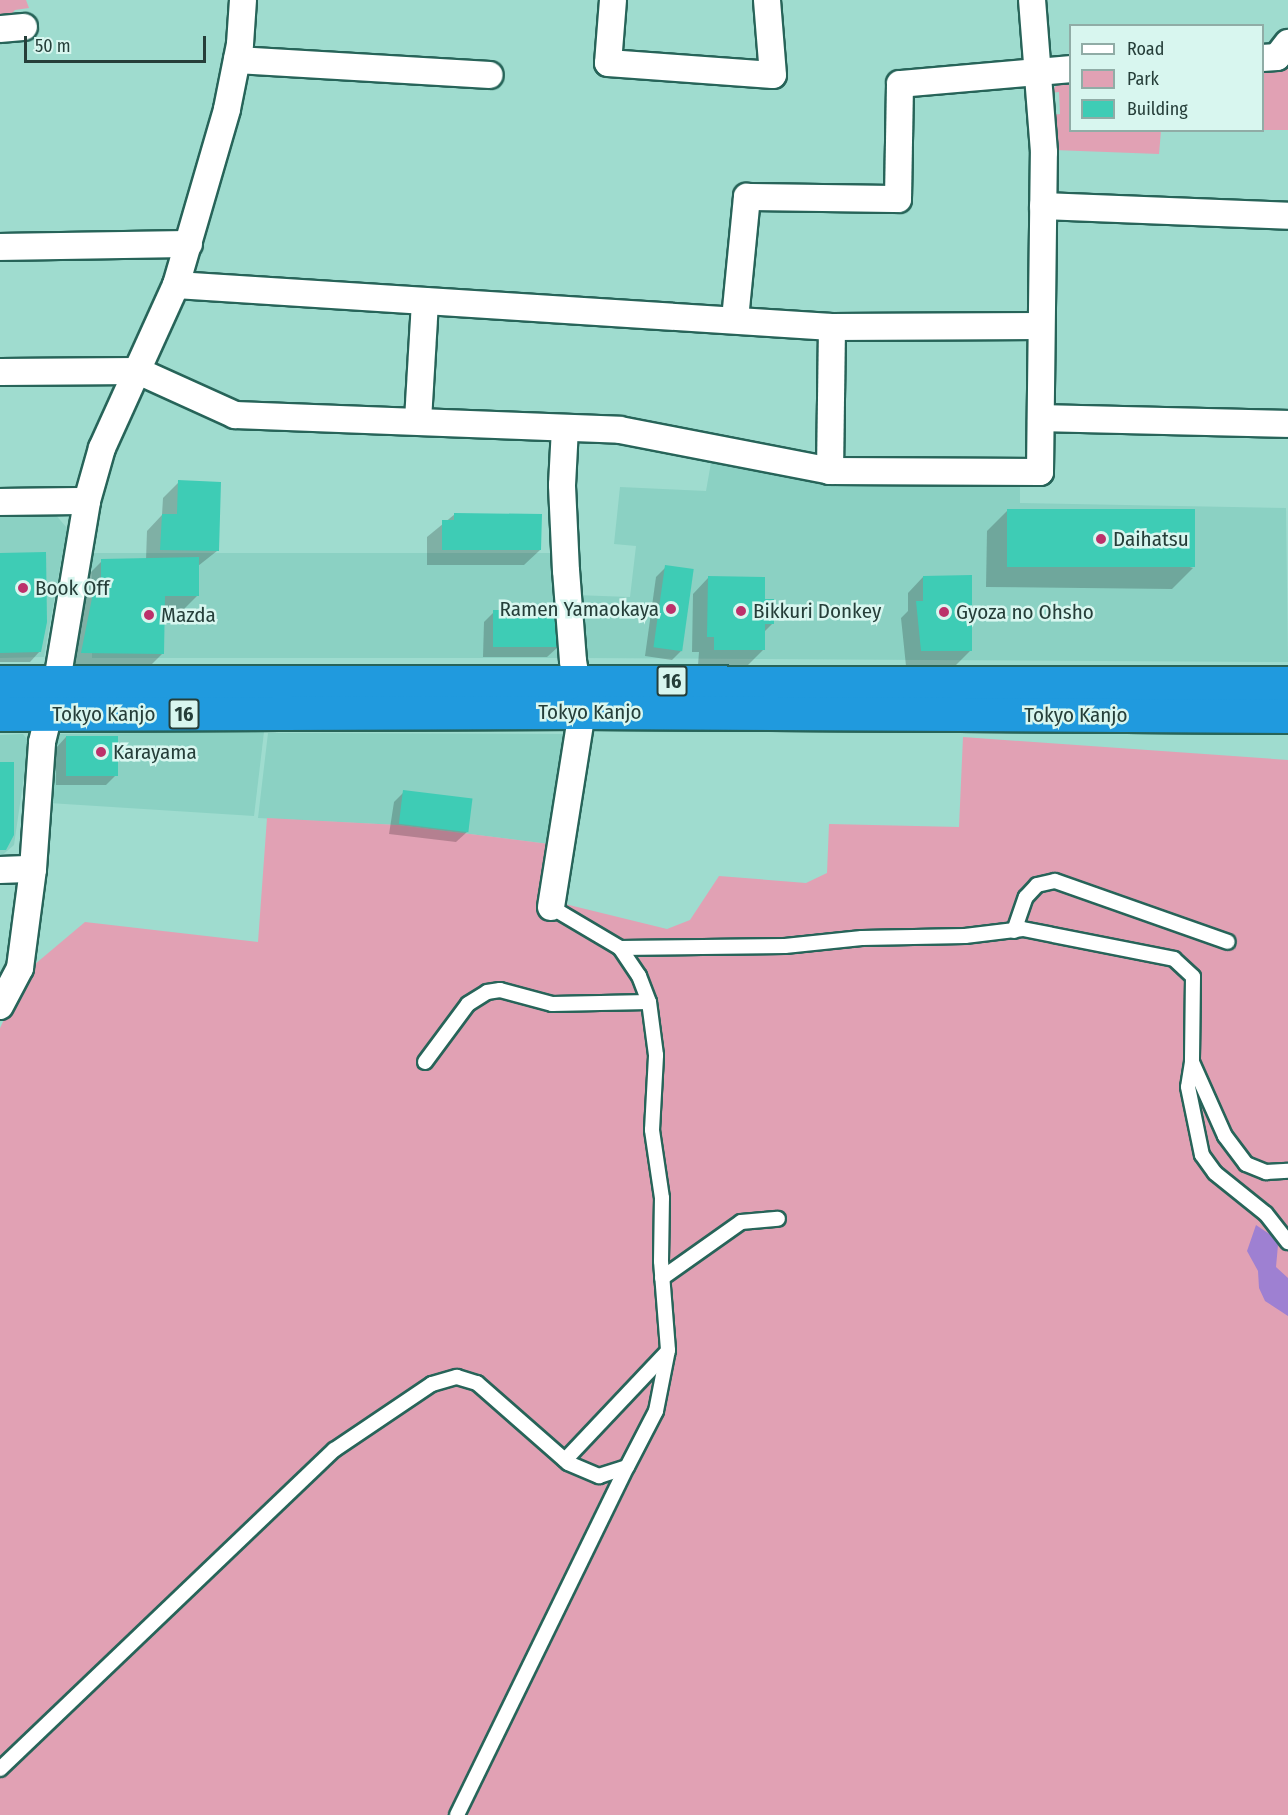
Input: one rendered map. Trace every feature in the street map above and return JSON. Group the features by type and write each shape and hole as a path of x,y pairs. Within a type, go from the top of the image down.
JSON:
{"highway":[{"name":"Tokyo Kanjo","path":"0,682 57,681 1288,716"},
{"name":"Tokyo Kanjo","path":"0,714 579,696 1288,683"}],"street":[{"path":"0,1006 20,968 33,869 46,714 57,681 87,501 102,448 176,285 189,244 227,109 237,60 243,0"},
{"path":"613,0 608,63 773,75 767,0"},
{"path":"0,372 138,371 235,415 418,420 649,434 830,471 1040,472 1043,124 1032,0"},
{"path":"1264,58 1277,57 1288,43"},
{"path":"237,60 490,75"},
{"path":"735,319 747,197 898,199 900,84 1069,69"},
{"path":"1043,206 1288,216"},
{"path":"0,247 189,244"},
{"path":"176,285 832,327 1041,326"},
{"path":"418,420 425,301"},
{"path":"830,471 832,327"},
{"path":"1041,418 1288,424"},
{"path":"551,908 579,696 562,485 565,428"},
{"path":"0,502 87,501"},
{"path":"0,870 33,869"}],"lane":[{"path":"1014,931 1026,897 1037,885 1055,881 1228,942"},
{"path":"457,1815 656,1411 668,1350 662,1278 662,1198 652,1130 656,1055 649,1002 639,976 620,948 551,908"},
{"path":"620,948 785,946 1023,929 1174,959 1193,977 1192,1062 1188,1087 1202,1155 1215,1173 1266,1214 1288,1242"},
{"path":"425,1062 468,1004 488,992 500,990 552,1004 649,1002"},
{"path":"1192,1062 1225,1136 1246,1164 1266,1172 1288,1172"},
{"path":"662,1278 741,1222 778,1219"},
{"path":"565,1460 668,1350"},
{"path":"0,1769 334,1450 432,1384 457,1377 477,1383 565,1460 599,1476 627,1467"}],"shaded area":[{"path":"712,457 1020,480 1020,503 1286,508 1288,662 579,658 575,595 630,597 636,546 614,544 620,487 706,491"},
{"path":"55,514 67,528 44,657 0,658 0,516"},
{"path":"92,553 557,553 557,658 92,658"},
{"path":"264,732 254,816 49,803 53,741 59,734"},
{"path":"268,733 574,734 557,845 398,825 258,818"},
{"path":"23,734 29,742 14,845 0,857 0,735"},
{"path":"1256,1225 1274,1237 1278,1245 1276,1267 1288,1278 1288,1316 1265,1301 1259,1288 1258,1271 1247,1251"}],"green space":[{"path":"0,0 26,0 29,8 15,10 7,19 0,20"},
{"path":"1264,64 1288,64 1288,130 1264,130"},
{"path":"1069,80 1069,132 1161,132 1159,154 1054,150 1052,115 1060,114 1059,92 1050,93 1060,81"},
{"path":"963,737 1288,760 1288,1815 0,1815 0,1028 28,970 85,922 258,942 267,818 398,825 557,845 557,898 565,904 667,929 690,920 719,876 806,883 827,873 829,824 959,827"}],"building":[{"path":"178,480 221,482 219,551 160,550 162,514 177,514"},
{"name":"Daihatsu","path":"1007,509 1195,509 1195,567 1007,567"},
{"path":"454,513 542,514 541,550 442,550 442,520 454,520"},
{"name":"Book Off","path":"46,552 47,622 41,652 0,653 0,553"},
{"path":"199,557 199,596 165,596 164,654 81,653 93,593 101,590 101,559"},
{"path":"665,565 694,569 682,651 653,647"},
{"name":"Gyoza no Ohsho","path":"972,575 972,651 921,651 916,601 923,601 923,576"},
{"name":"Bikkuri Donkey","path":"708,576 765,577 765,599 774,599 774,624 765,624 765,650 714,650 714,637 707,637"},
{"path":"493,610 559,610 559,647 493,647"},
{"path":"66,736 118,736 118,776 66,776"},
{"path":"0,762 14,762 14,835 6,850 0,850"},
{"path":"403,790 472,799 468,832 399,824"}],"place":[{"name":"Daihatsu","path":"1101,539"},
{"name":"Book Off","path":"23,588"},
{"name":"Ramen Yamaokaya","path":"671,609"},
{"name":"Bikkuri Donkey","path":"741,611"},
{"name":"Gyoza no Ohsho","path":"944,612"},
{"name":"Mazda","path":"149,615"},
{"name":"Karayama","path":"101,752"}]}
